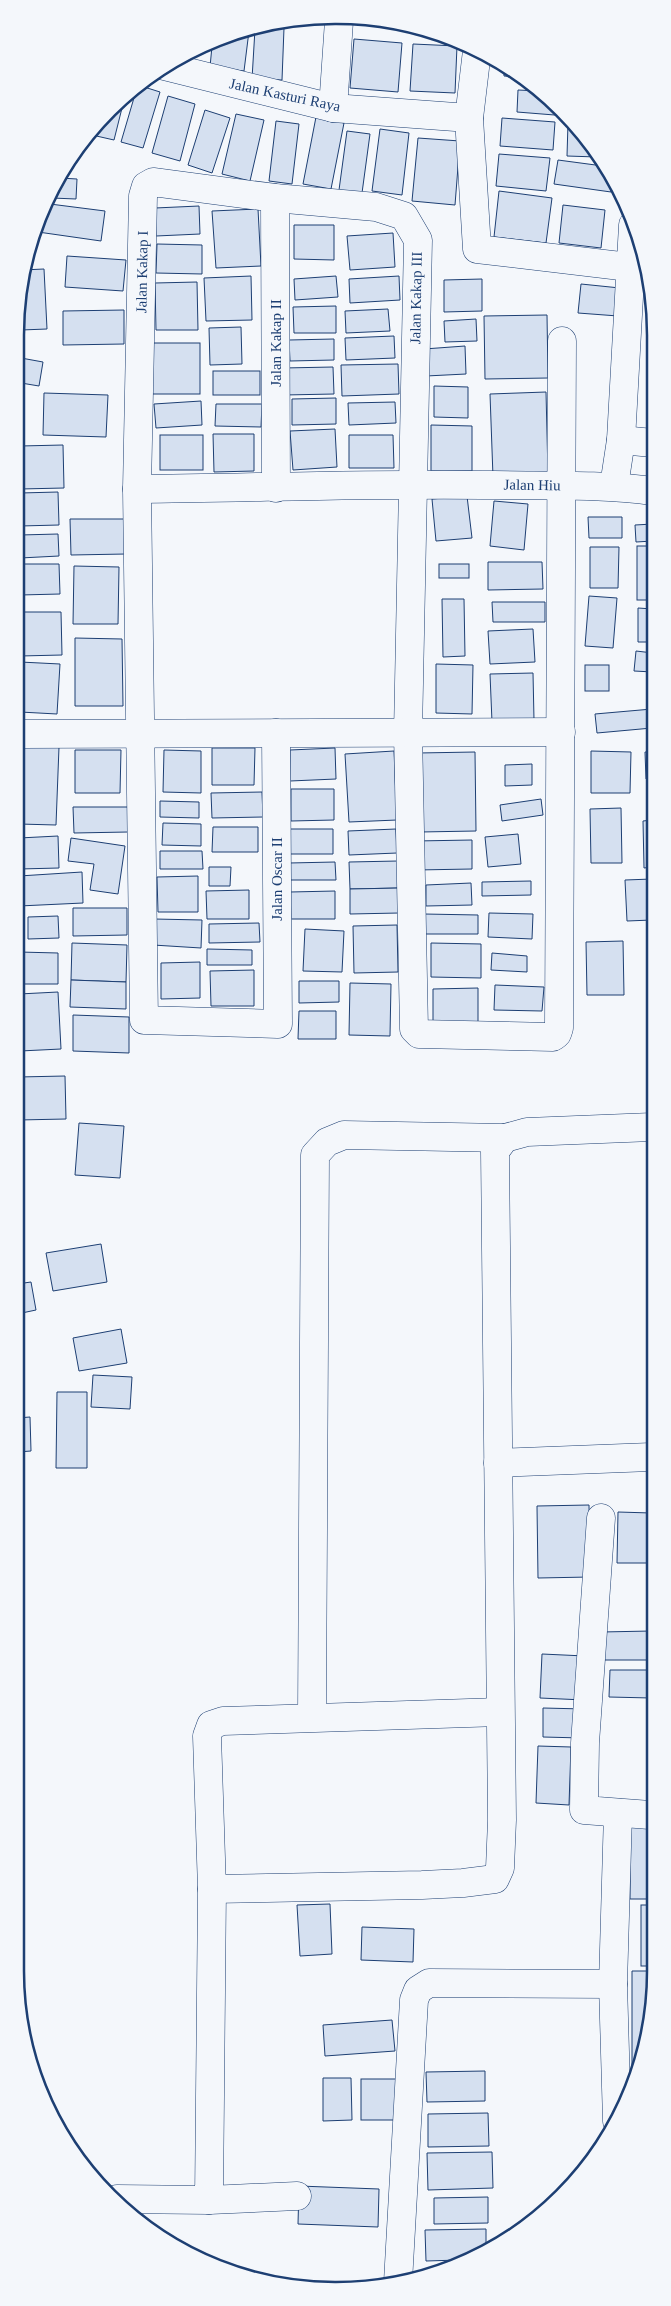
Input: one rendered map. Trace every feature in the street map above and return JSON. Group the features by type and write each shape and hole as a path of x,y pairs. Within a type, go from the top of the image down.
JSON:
{"street":[{"path":"333,108 339,24"},
{"path":"476,58 469,118 477,249 638,268"},
{"name":"Jalan Kasturi Raya","path":"177,67 333,108 469,118"},
{"name":"Jalan Kakap I","path":"137,489 143,196 146,186 153,182 275,198"},
{"name":"Jalan Kakap III","path":"275,198 376,207 404,216 418,240 411,484 408,733 414,1029 419,1034 553,1037 557,1034 559,1028 562,732"},
{"name":"Jalan Kakap II","path":"275,198 276,488"},
{"path":"614,486 621,440 638,268 635,250"},
{"path":"24,734 562,732 562,340"},
{"path":"621,440 647,442"},
{"name":"Jalan Hiu","path":"137,489 276,488 411,484 614,486 647,490"},
{"path":"137,489 142,733"},
{"name":"Jalan Oscar II","path":"142,733 144,1020 278,1024 276,733"},
{"path":"312,1717 315,1155 327,1142 344,1135 506,1138 527,1132 647,1127"},
{"path":"212,1890 471,1883 495,1879 500,1868 502,1820 495,1151 506,1138"},
{"path":"498,1463 647,1457"},
{"path":"602,1518 585,1743 584,1810 647,1814"},
{"path":"208,2200 212,1890 207,1736 211,1725 222,1721 500,1712"},
{"path":"616,2106 614,1984 618,1812"},
{"path":"398,2276 414,2000 418,1990 429,1983 614,1984"},
{"path":"124,2199 208,2200 297,2196"}],"building":[{"path":"284,28 282,80 252,79 255,34"},
{"path":"248,36 244,71 210,67 212,49"},
{"path":"354,39 402,43 398,92 350,88"},
{"path":"413,44 452,46 457,48 455,93 410,91"},
{"path":"146,88 160,92 143,148 121,142 134,98"},
{"path":"518,90 528,90 556,115 517,112"},
{"path":"168,96 195,104 180,161 152,153"},
{"path":"122,109 114,140 96,136"},
{"path":"205,110 230,118 212,173 188,165"},
{"path":"236,114 264,120 250,181 222,174"},
{"path":"316,117 344,123 331,189 303,184"},
{"path":"502,118 555,122 553,150 500,146"},
{"path":"276,121 299,124 292,184 269,181"},
{"path":"568,128 591,157 567,156"},
{"path":"380,129 409,133 402,195 372,191"},
{"path":"347,131 370,134 362,193 339,190"},
{"path":"418,138 460,141 455,205 412,201"},
{"path":"499,154 550,158 546,191 496,186"},
{"path":"558,160 597,165 611,192 554,184"},
{"path":"67,178 77,179 76,199 56,198"},
{"path":"499,191 552,198 546,243 494,237"},
{"path":"53,204 105,211 101,241 41,232"},
{"path":"563,205 605,210 601,248 559,243"},
{"path":"199,206 200,234 156,236 155,208"},
{"path":"258,209 261,266 216,268 212,211"},
{"path":"294,225 334,225 334,260 294,259"},
{"path":"393,233 395,267 350,270 347,236"},
{"path":"157,244 202,245 202,274 156,273"},
{"path":"67,256 126,260 123,291 65,287"},
{"path":"44,269 47,329 24,330 26,295 31,270"},
{"path":"251,276 252,320 206,321 204,278"},
{"path":"336,276 338,297 295,300 294,279"},
{"path":"399,276 400,300 350,303 349,279"},
{"path":"482,279 482,311 444,312 444,280"},
{"path":"197,282 198,330 156,330 155,283"},
{"path":"581,284 620,288 618,316 578,313"},
{"path":"336,306 336,333 294,333 293,307"},
{"path":"388,309 390,331 346,333 345,311"},
{"path":"124,310 124,344 63,345 63,311"},
{"path":"547,315 548,378 485,379 484,316"},
{"path":"476,319 477,341 445,342 444,321"},
{"path":"241,327 242,364 210,365 209,328"},
{"path":"394,336 395,358 346,360 345,338"},
{"path":"334,339 334,360 290,361 289,340"},
{"path":"149,343 200,343 200,394 149,394"},
{"path":"465,346 466,374 426,376 424,349"},
{"path":"24,359 43,362 39,386 24,384"},
{"path":"398,364 399,394 342,396 341,365"},
{"path":"333,367 334,394 284,395 283,368"},
{"path":"213,371 260,371 260,395 213,395"},
{"path":"434,386 468,387 468,418 434,417"},
{"path":"546,392 548,475 493,477 490,394"},
{"path":"44,393 108,395 106,437 43,435"},
{"path":"336,398 336,424 292,425 292,399"},
{"path":"201,401 202,425 156,428 154,404"},
{"path":"395,402 396,423 349,425 348,403"},
{"path":"216,404 262,404 261,427 215,426"},
{"path":"431,425 472,426 472,471 431,471"},
{"path":"335,429 337,467 293,470 290,431"},
{"path":"213,434 254,434 254,471 214,472"},
{"path":"160,435 203,435 203,470 160,470"},
{"path":"349,435 393,435 394,468 349,468"},
{"path":"63,445 64,488 24,489 24,446"},
{"path":"58,492 59,525 24,526 24,493"},
{"path":"467,496 472,538 436,541 432,499"},
{"path":"494,501 528,504 524,550 490,546"},
{"path":"588,517 622,517 622,538 589,538"},
{"path":"70,519 125,519 126,554 71,555"},
{"path":"647,524 647,541 636,542 635,525"},
{"path":"58,534 59,556 24,558 24,535"},
{"path":"637,546 647,546 647,600 637,600"},
{"path":"590,547 619,547 618,588 590,588"},
{"path":"488,562 542,562 543,589 488,590"},
{"path":"24,564 59,564 60,594 24,595"},
{"path":"439,564 469,564 469,578 439,578"},
{"path":"74,566 119,567 118,624 73,624"},
{"path":"589,596 617,598 613,648 585,646"},
{"path":"442,599 464,599 465,656 443,657"},
{"path":"492,602 545,602 545,622 493,622"},
{"path":"638,608 647,609 647,642 638,642"},
{"path":"24,612 61,612 62,655 24,656"},
{"path":"533,629 535,662 490,664 488,631"},
{"path":"75,638 122,639 123,706 75,706"},
{"path":"636,651 647,652 647,672 634,671"},
{"path":"24,662 60,664 57,714 24,712"},
{"path":"436,664 473,665 472,714 436,713"},
{"path":"585,665 609,665 609,691 585,691"},
{"path":"533,673 534,720 492,722 490,674"},
{"path":"647,709 647,728 597,733 595,714"},
{"path":"24,746 59,747 56,825 24,824"},
{"path":"212,748 255,748 254,785 212,785"},
{"path":"335,748 336,779 290,781 290,750"},
{"path":"75,750 121,750 120,793 75,793"},
{"path":"164,750 201,751 201,793 163,792"},
{"path":"394,751 397,820 349,822 345,754"},
{"path":"591,751 631,752 630,793 591,793"},
{"path":"475,752 476,831 420,832 418,753"},
{"path":"645,752 647,752 647,779"},
{"path":"532,764 532,785 505,786 505,765"},
{"path":"291,789 334,789 334,820 291,821"},
{"path":"262,792 263,817 212,818 211,793"},
{"path":"541,799 543,815 502,821 500,805"},
{"path":"160,801 199,802 199,818 160,817"},
{"path":"73,807 128,807 128,832 74,833"},
{"path":"621,808 622,863 591,863 590,809"},
{"path":"643,821 647,821 647,868 644,868"},
{"path":"163,823 201,824 201,846 162,845"},
{"path":"213,827 258,827 258,852 212,852"},
{"path":"288,829 333,829 333,854 289,854"},
{"path":"396,829 397,853 349,855 348,831"},
{"path":"518,834 521,864 488,867 485,837"},
{"path":"58,836 59,868 24,869 24,838"},
{"path":"71,838 125,846 118,894 90,890 94,864 68,861"},
{"path":"472,840 472,869 416,870 415,841"},
{"path":"160,851 202,851 203,869 160,869"},
{"path":"398,861 399,888 350,889 349,862"},
{"path":"335,862 336,880 289,880 289,863"},
{"path":"209,867 231,867 230,886 209,886"},
{"path":"82,872 83,903 24,906 24,876"},
{"path":"198,876 198,912 158,912 157,877"},
{"path":"647,879 647,920 627,921 625,880"},
{"path":"531,881 531,895 482,896 482,882"},
{"path":"471,883 472,905 426,906 426,885"},
{"path":"399,888 399,913 350,914 350,889"},
{"path":"249,890 249,919 207,919 206,891"},
{"path":"335,891 335,919 291,919 290,892"},
{"path":"73,908 127,908 127,935 73,936"},
{"path":"489,913 533,914 532,939 488,937"},
{"path":"424,914 478,915 478,934 424,934"},
{"path":"58,916 59,938 28,939 28,917"},
{"path":"154,919 202,920 201,948 153,945"},
{"path":"259,923 260,942 209,943 209,924"},
{"path":"397,925 398,972 354,973 353,926"},
{"path":"305,929 344,931 342,972 303,971"},
{"path":"623,941 624,995 587,995 586,942"},
{"path":"72,943 127,945 126,982 71,980"},
{"path":"431,943 481,944 481,978 431,977"},
{"path":"207,949 252,950 252,965 207,965"},
{"path":"24,952 58,953 58,984 24,984"},
{"path":"492,953 527,956 527,972 491,970"},
{"path":"200,962 200,998 161,999 161,963"},
{"path":"254,970 254,1006 211,1006 210,971"},
{"path":"71,980 126,982 126,1009 70,1007"},
{"path":"299,981 339,981 339,1002 299,1003"},
{"path":"350,983 391,984 390,1036 349,1035"},
{"path":"495,985 544,987 542,1011 494,1010"},
{"path":"478,988 478,1022 433,1022 433,989"},
{"path":"58,992 61,1049 24,1051 24,994"},
{"path":"299,1011 336,1011 336,1039 298,1039"},
{"path":"73,1015 129,1017 129,1053 73,1051"},
{"path":"65,1076 66,1119 24,1120 24,1077"},
{"path":"79,1123 124,1126 120,1178 75,1175"},
{"path":"101,1244 107,1282 53,1291 46,1253"},
{"path":"31,1282 36,1310 24,1313 24,1283"},
{"path":"121,1329 127,1363 79,1371 73,1338"},
{"path":"93,1375 132,1377 130,1409 91,1407"},
{"path":"57,1392 87,1392 87,1468 56,1468"},
{"path":"24,1417 30,1417 31,1451 24,1452"},
{"path":"589,1505 590,1577 538,1578 537,1506"},
{"path":"618,1512 647,1513 647,1563 617,1563"},
{"path":"647,1631 647,1660 601,1660 601,1632"},
{"path":"542,1654 585,1656 584,1700 540,1698"},
{"path":"610,1670 647,1670 647,1698 609,1697"},
{"path":"543,1708 584,1709 582,1738 543,1737"},
{"path":"538,1746 571,1747 569,1805 536,1803"},
{"path":"630,1824 647,1824 647,1899 630,1899"},
{"path":"330,1904 332,1954 300,1956 297,1905"},
{"path":"641,1905 647,1905 647,1966 641,1966"},
{"path":"362,1927 414,1929 413,1962 361,1960"},
{"path":"632,1971 647,1971 645,2011 632,2068"},
{"path":"392,2020 395,2051 325,2056 323,2025"},
{"path":"485,2071 485,2101 427,2102 426,2072"},
{"path":"323,2078 351,2078 352,2120 323,2121"},
{"path":"361,2079 406,2079 406,2120 361,2120"},
{"path":"488,2113 489,2146 428,2147 428,2114"},
{"path":"492,2152 493,2188 428,2190 427,2153"},
{"path":"299,2186 379,2189 378,2227 298,2224"},
{"path":"488,2197 488,2223 434,2224 434,2198"},
{"path":"486,2229 486,2243 452,2260 426,2261 425,2230"}]}
